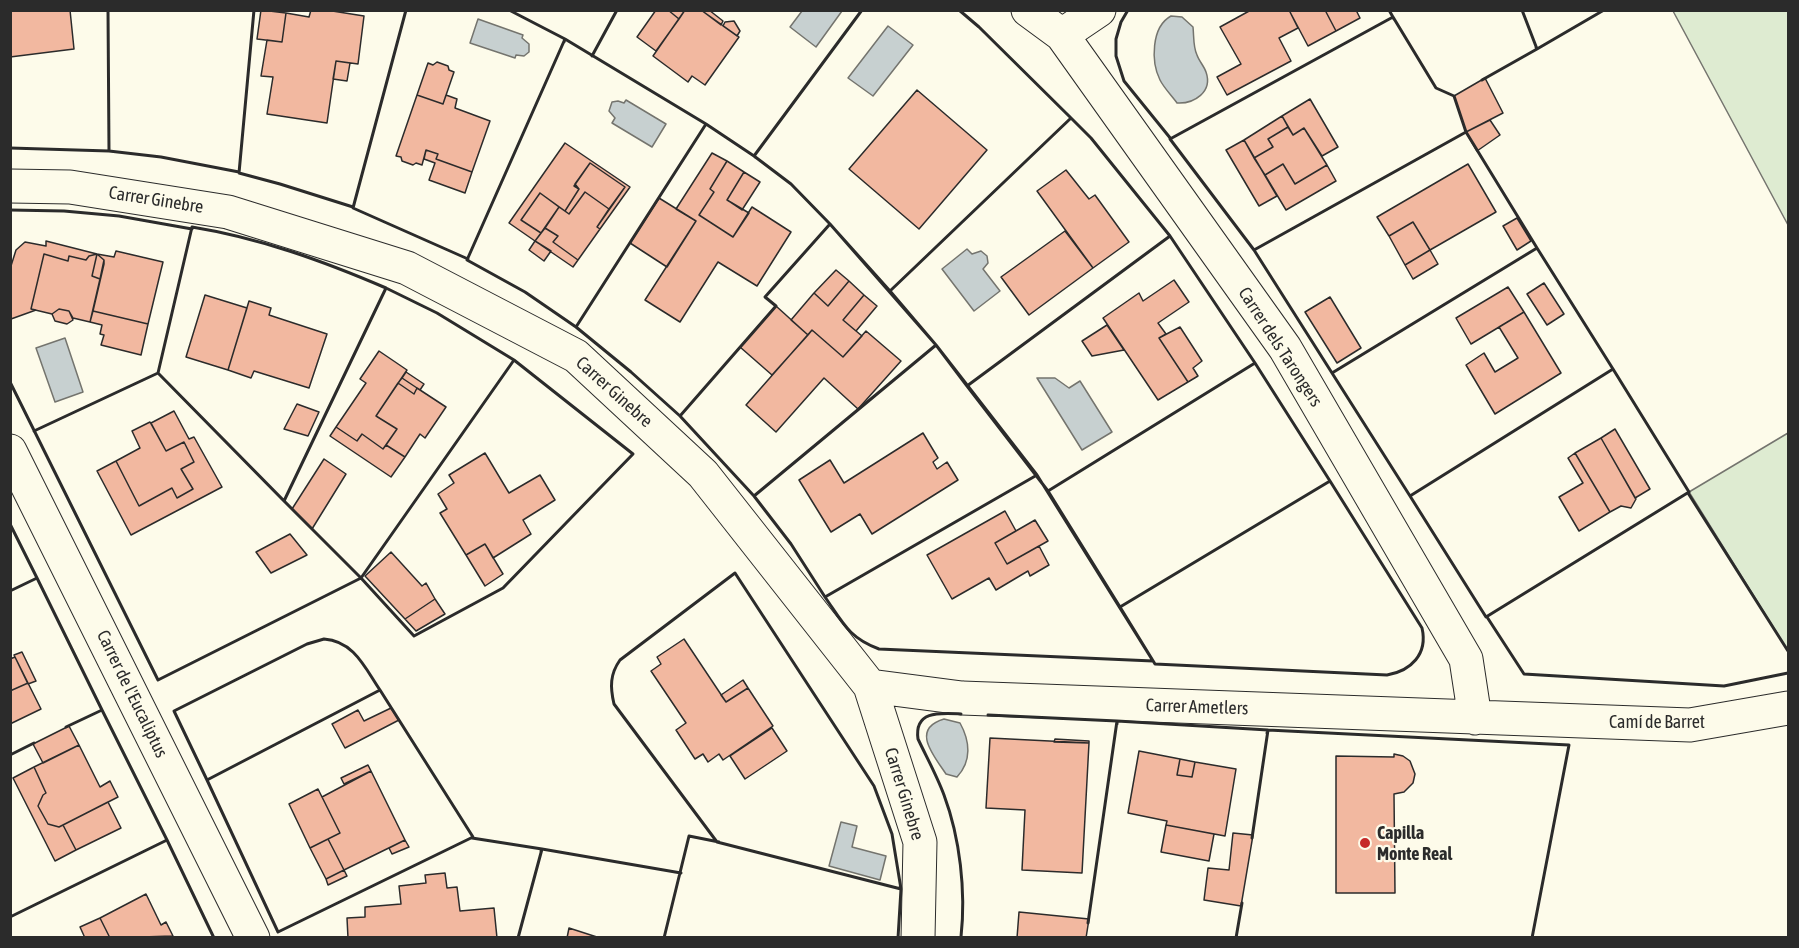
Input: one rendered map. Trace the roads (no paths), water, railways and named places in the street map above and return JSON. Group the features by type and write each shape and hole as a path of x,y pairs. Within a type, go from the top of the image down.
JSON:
{"street":[{"name":"Carrer dels Tarongers","path":"1028,10 1062,35 1285,348 1466,659 1475,718"},
{"path":"1062,35 1099,10"},
{"name":"Carrer Ginebre","path":"10,186 70,187 228,212 406,267 576,356 703,474 870,686 920,842 918,938"},
{"name":"Carrer de l'Eucaliptus","path":"10,451 253,938"},
{"name":"Carrer Ametlers","path":"870,686 962,698 1524,720"},
{"name":"Camí de Barret","path":"1524,720 1690,725 1788,708"}],"place":[{"name":"Capilla Monte Real","path":"1365,843"}]}
